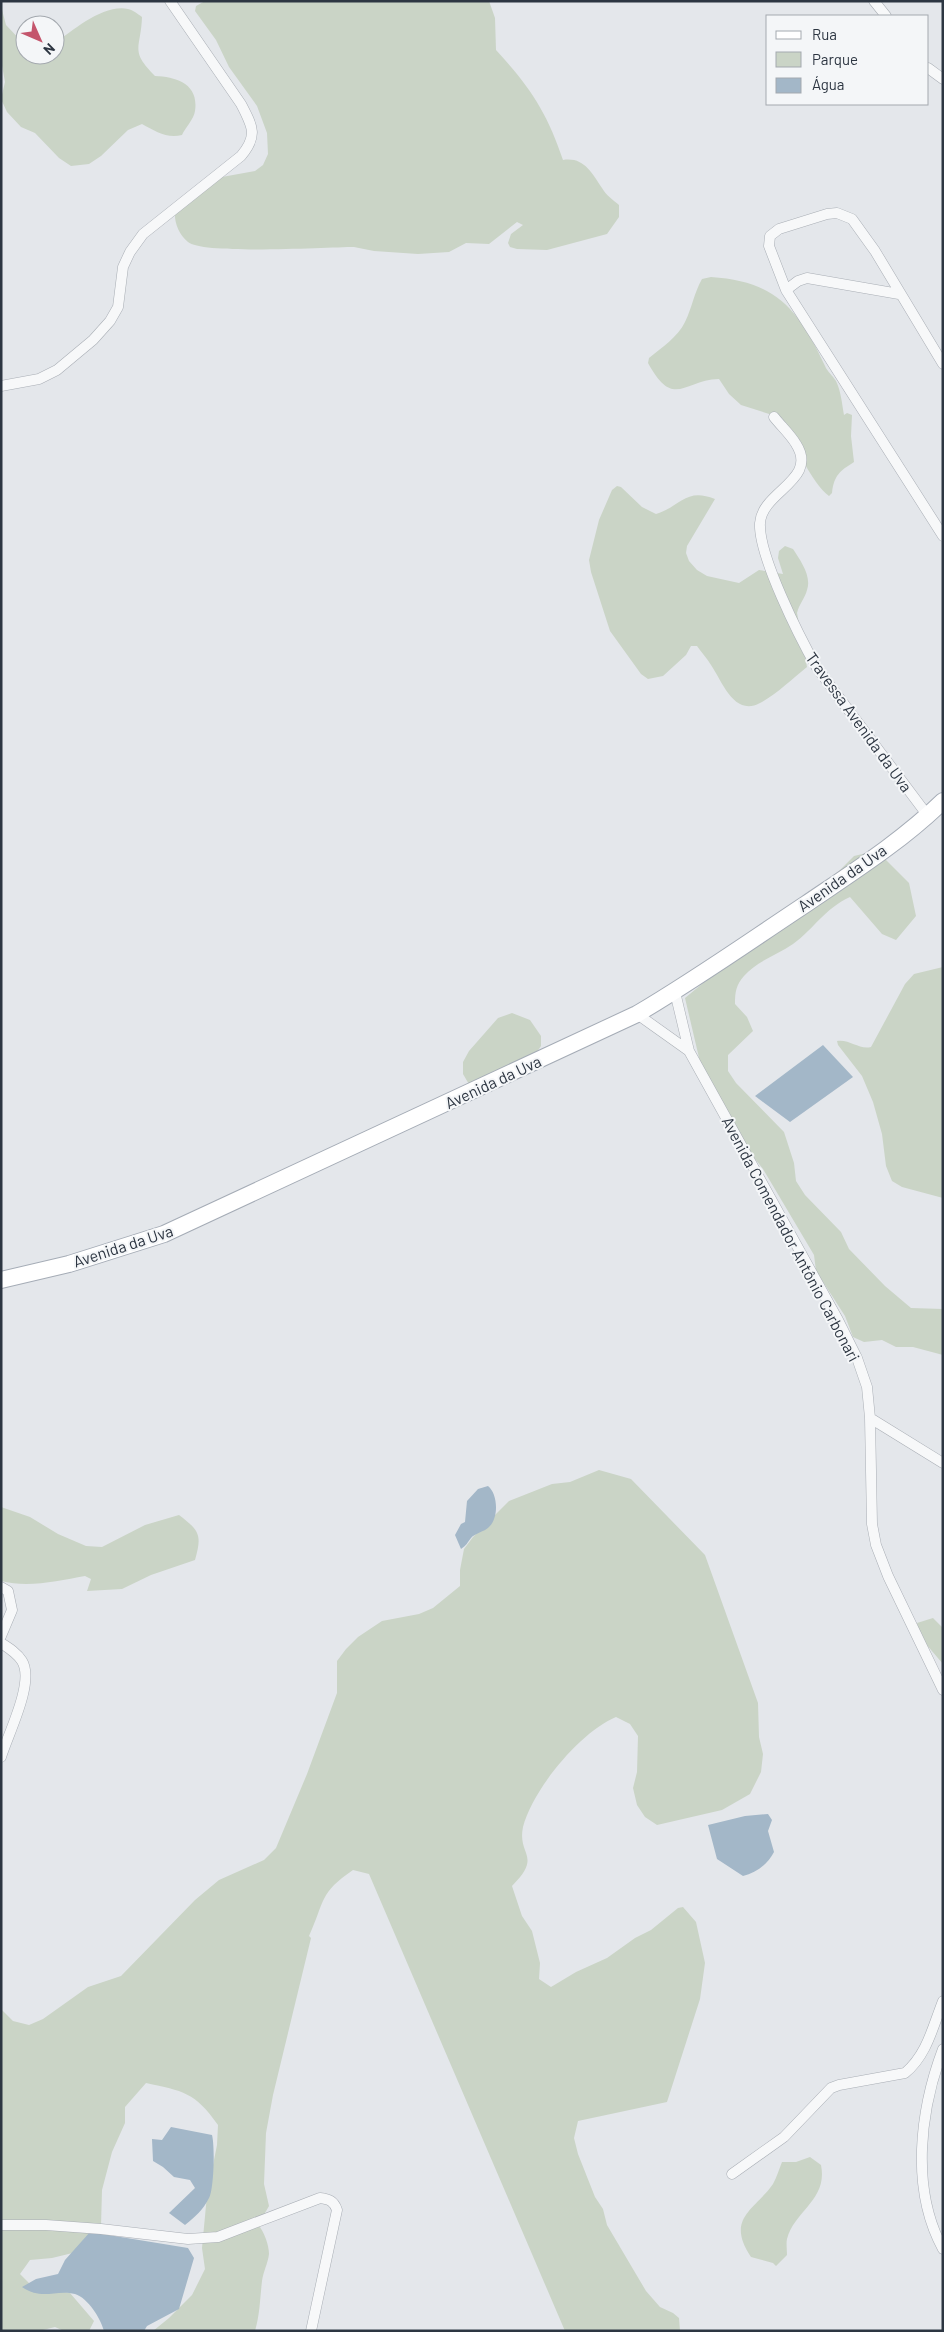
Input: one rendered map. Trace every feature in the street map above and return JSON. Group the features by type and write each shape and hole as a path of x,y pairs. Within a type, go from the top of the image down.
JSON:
{"main road":[{"name":"Avenida da Uva","path":"1,1280 78,1261 164,1234 637,1014 676,992 881,852 928,816 943,801"}],"street":[{"path":"1,386 39,379 57,370 93,340 118,307 123,268 130,252 143,234 241,156 251,145 253,133 241,104 170,1"},
{"path":"874,1 885,15"},
{"path":"929,69 943,79"},
{"path":"943,364 874,251 852,219 837,213 779,229 770,236 769,246 786,290 943,536"},
{"path":"786,290 798,281 807,278 899,294"},
{"name":"Travessa Avenida da Uva","path":"774,417 797,444 802,457 802,467 798,474 766,505 761,513 760,535 766,559 805,647 817,668 928,816"},
{"name":"Avenida Comendador Antônio Carbonari","path":"676,992 688,1051 838,1320 857,1358 866,1387 870,1418 872,1524 876,1545 888,1576 943,1690"},
{"name":"Avenida Comendador Antônio Carbonari","path":"637,1014 688,1051"},
{"path":"870,1418 943,1462"},
{"path":"1,1587 8,1591 12,1610 1,1636"},
{"path":"1,1643 14,1651 22,1662 26,1674 24,1691 1,1757"},
{"path":"732,2174 784,2137 831,2088 899,2074 912,2067 927,2045 943,2001"},
{"path":"943,2049 934,2072 928,2104 923,2137 923,2172 926,2205 935,2233 943,2249"},
{"path":"1,2225 54,2225 188,2239 208,2239 227,2234 320,2198 327,2198 332,2201 337,2210 311,2331"}],"green space":[{"path":"205,1 489,1 495,18 496,50 528,88 544,114 563,160 576,161 586,167 606,193 619,205 619,217 607,234 547,250 510,247 508,243 511,234 523,225 517,222 489,244 466,243 449,252 418,254 374,251 354,247 217,248 198,246 188,242 178,228 175,212 211,179 255,171 263,165 268,154 267,133 257,106 229,67 216,40 195,11 196,6"},
{"path":"1,6 6,25 15,34 15,65 65,65 65,36 89,19 109,10 118,8 132,10 142,17 138,49 142,60 155,76 178,80 190,88 194,94 195,111 182,135 166,135 142,124 128,130 101,156 89,164 71,166 59,158 35,133 21,127 7,112 1,99 5,82 1,60"},
{"path":"711,277 753,285 769,292 783,302 795,314 826,368 836,381 844,415 847,413 852,415 851,436 854,462 836,478 832,493 829,496 822,490 809,471 782,418 741,405 729,394 719,379 680,389 672,389 657,377 648,363 649,358 678,333 687,317 702,279"},
{"path":"617,486 621,487 642,507 656,514 665,511 690,496 697,495 715,499 687,546 686,553 689,561 697,570 707,576 739,583 759,570 783,574 778,558 779,551 785,546 793,549 805,568 808,579 806,593 797,613 807,667 772,695 760,703 751,706 743,705 730,695 697,646 691,646 686,655 663,676 648,679 641,674 610,631 589,560 599,520 612,490"},
{"path":"871,852 885,859 909,883 916,916 896,940 882,934 850,897 833,907 793,944 749,971 741,979 738,986 735,1004 747,1017 753,1031 728,1055 728,1071 736,1083 784,1132 794,1163 796,1181 805,1195 841,1232 849,1249 885,1286 911,1308 943,1309 943,1355 913,1347 896,1347 882,1340 864,1342 853,1337 845,1316 816,1271 814,1255 763,1169 743,1144 704,1079 685,998 840,870 854,856"},
{"path":"943,967 943,1198 902,1187 892,1181 886,1166 882,1134 873,1102 862,1076 838,1045 837,1041 867,1048 871,1047 905,984 914,974"},
{"path":"512,1013 530,1020 541,1036 541,1046 530,1062 470,1086 463,1074 463,1062 469,1051 498,1018"},
{"path":"599,1470 631,1479 705,1555 758,1703 759,1737 763,1754 761,1772 750,1794 722,1810 657,1825 645,1817 637,1805 633,1788 637,1772 638,1736 630,1724 616,1717 602,1724 573,1748 560,1763 547,1779 528,1812 522,1837 528,1861 521,1876 512,1886 522,1916 532,1931 540,1963 539,1979 551,1987 576,1972 607,1958 635,1938 651,1930 678,1908 683,1907 696,1922 705,1963 700,1999 667,2102 578,2121 574,2138 578,2154 595,2197 603,2209 607,2225 646,2291 660,2307 679,2318 680,2331 565,2331 369,1874 353,1870 334,1885 324,1898 309,1936 311,1938 273,2095 266,2133 264,2184 269,2206 258,2225 266,2238 269,2254 263,2278 255,2331 153,2331 192,2295 205,2269 202,2248 207,2195 217,2145 218,2125 195,2099 170,2088 146,2083 125,2107 125,2123 112,2152 102,2190 101,2226 85,2250 52,2258 30,2260 20,2274 32,2286 70,2293 94,2321 89,2331 64,2331 55,2327 39,2331 1,2331 1,2009 13,2021 29,2025 43,2019 88,1987 121,1976 195,1900 219,1880 264,1860 276,1848 307,1774 337,1693 337,1661 346,1649 358,1637 382,1621 419,1614 433,1608 460,1586 460,1570 464,1549 473,1537 509,1501 552,1484 570,1482"},
{"path":"1,1507 30,1517 58,1534 86,1546 102,1547 145,1525 179,1515 198,1534 199,1539 195,1560 151,1575 122,1589 87,1591 91,1579 85,1576 32,1584 1,1581"},
{"path":"933,1618 943,1628 943,1664 920,1637 917,1623"},
{"path":"810,2157 821,2165 822,2177 820,2187 791,2229 787,2241 787,2255 776,2266 773,2263 751,2257 741,2233 742,2224 746,2216 773,2184 782,2162 796,2162"}],"water":[{"path":"823,1045 853,1077 790,1122 755,1096"},
{"path":"488,1486 494,1495 496,1506 492,1523 485,1530 473,1536 461,1549 455,1535 461,1524 465,1522 467,1501 478,1489"},
{"path":"768,1814 772,1820 768,1831 774,1852 765,1864 752,1873 743,1876 717,1859 708,1825 745,1816"},
{"path":"171,2127 212,2135 213,2140 211,2193 201,2210 185,2225 169,2213 195,2188 190,2180 174,2177 153,2161 152,2139 162,2140"},
{"path":"90,2232 188,2248 194,2258 179,2309 147,2326 144,2331 104,2331 93,2310 80,2296 68,2293 36,2293 22,2287 36,2279 58,2274 65,2260"}]}
